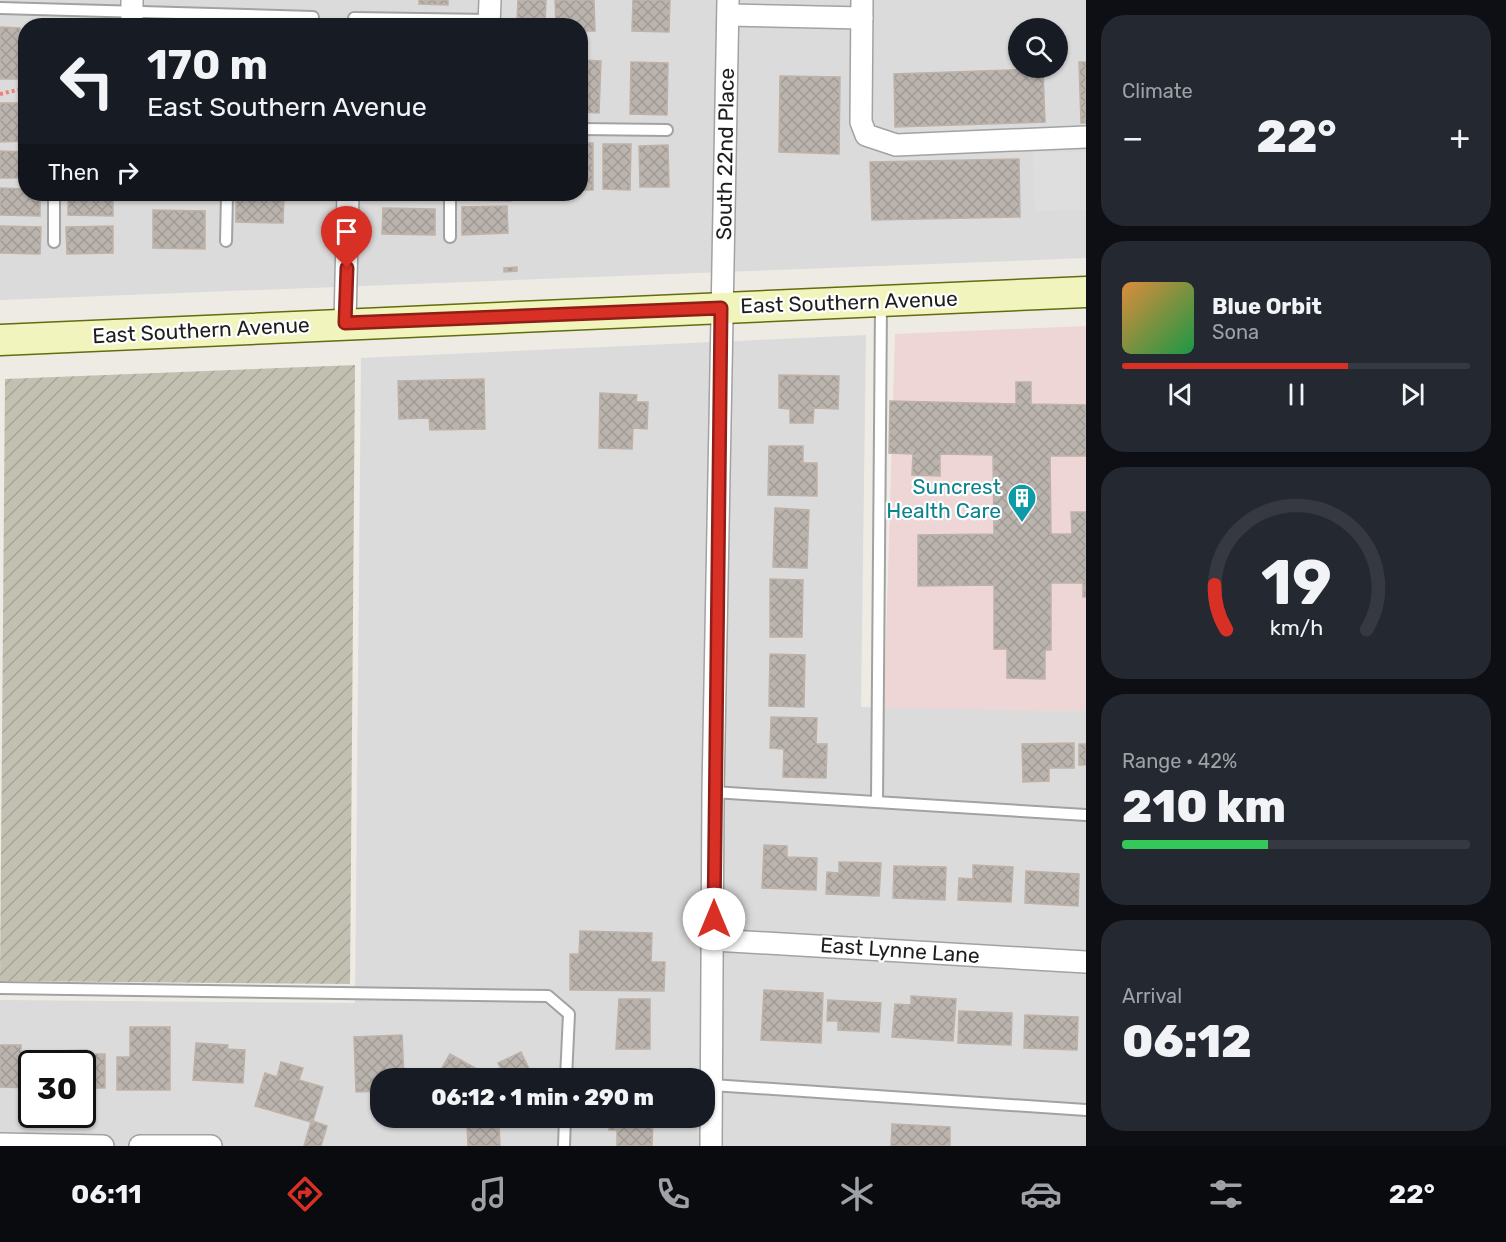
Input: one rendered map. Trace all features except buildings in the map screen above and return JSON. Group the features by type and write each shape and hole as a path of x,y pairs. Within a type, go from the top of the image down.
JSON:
{"main road":[{"name":"East Southern Avenue","path":"0,340 1086,292"}],"street":[{"path":"728,8 862,9 861,122 866,135 896,145 1086,137"},
{"name":"South 22nd Place","path":"712,1068 713,792 728,8"},
{"path":"345,323 348,201"},
{"name":"East Lynne Lane","path":"714,940 1086,962"},
{"name":"South 22nd Place","path":"711,1128 711,1146"},
{"path":"0,1144 103,1146"},
{"path":"140,1146 211,1146"}],"lane":[{"path":"0,8 313,17"},
{"path":"354,18 489,15"},
{"path":"588,129 667,130"},
{"path":"54,201 54,242"},
{"path":"226,241 228,201"},
{"path":"450,201 450,237"},
{"path":"877,802 881,300"},
{"path":"713,792 1086,815"},
{"path":"0,988 549,996 569,1014 566,1068"},
{"path":"715,1085 1086,1110"},
{"path":"564,1146 565,1128"}],"path":[{"path":"0,94 18,90"}],"shaded area":[{"path":"0,0 1086,0 1086,258 0,300"},
{"path":"1033,152 1086,152 1086,210 1034,211"},
{"path":"1086,326 1086,711 884,708 895,334"},
{"path":"866,335 861,707 1086,711 1086,1146 0,1146 0,1000 355,1003 361,358"},
{"path":"355,365 350,984 0,981 5,379"}],"place":[{"name":"Suncrest Health Care","path":"1022,524"}],"route":[{"path":"347,268 345,323 721,308 716,720 713,792 714,919"}]}
